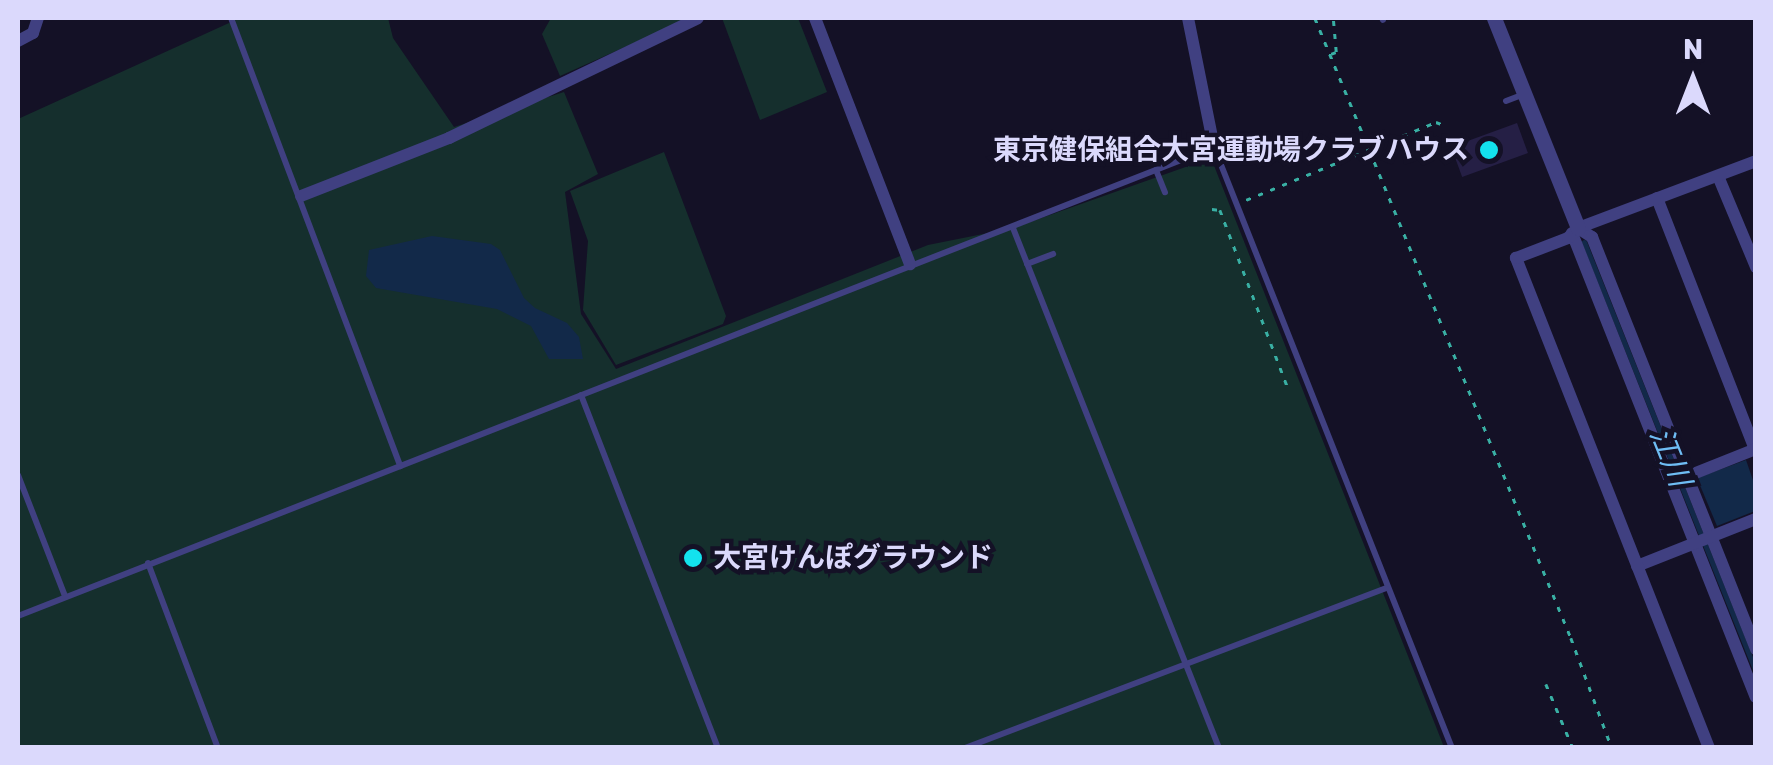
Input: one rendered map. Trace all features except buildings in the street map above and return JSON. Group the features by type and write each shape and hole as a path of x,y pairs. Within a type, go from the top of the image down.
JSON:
{"street":[{"path":"18,41 32,33 38,18"},
{"path":"301,196 449,138 698,18"},
{"path":"815,18 910,264"},
{"path":"1188,18 1214,146"},
{"path":"1494,18 1526,93 1575,230 1592,237 1756,697"},
{"path":"1709,748 1516,258 1575,230 1756,161"},
{"path":"1718,176 1756,267"},
{"path":"1657,198 1755,450 1679,480"},
{"path":"1638,566 1756,518"},
{"path":"1702,540 1756,650"}],"lane":[{"path":"231,18 400,466"},
{"path":"1506,100 1526,93"},
{"path":"19,616 1214,146 1452,748"},
{"path":"1156,170 1165,192"},
{"path":"1013,228 1219,748"},
{"path":"1028,264 1053,254"},
{"path":"581,395 718,748"},
{"path":"18,476 65,596"},
{"path":"148,563 218,748"},
{"path":"966,748 1386,588"}],"path":[{"path":"1314,18 1572,638 1611,748"},
{"path":"1329,54 1336,52 1333,18"},
{"path":"1236,204 1436,122 1444,124"},
{"path":"1212,209 1220,210 1288,388"},
{"path":"1546,684 1573,748"}],"green space":[{"name":"大宮けんぽグラウンド","path":"240,18 388,18 393,38 454,127 564,92 598,174 565,192 581,314 616,369 928,245 1013,228 1211,158 1444,747 18,747 18,119"},
{"path":"551,18 690,18 560,76 542,34"},
{"path":"722,18 798,18 827,92 760,120"},
{"path":"664,152 726,316 723,324 616,365 583,310 588,241 570,191"}],"water":[{"path":"432,236 491,244 500,250 524,298 535,308 567,323 579,337 583,359 549,359 531,326 497,309 376,288 366,276 369,250"},
{"path":"1746,460 1755,486 1755,511 1717,526 1697,478"}],"waterway":[{"name":"江川","path":"1584,242 1756,672"}],"place":[{"name":"東京健保組合大宮運動場クラブハウス","path":"1489,150"},
{"name":"大宮けんぽグラウンド","path":"693,558"}]}
